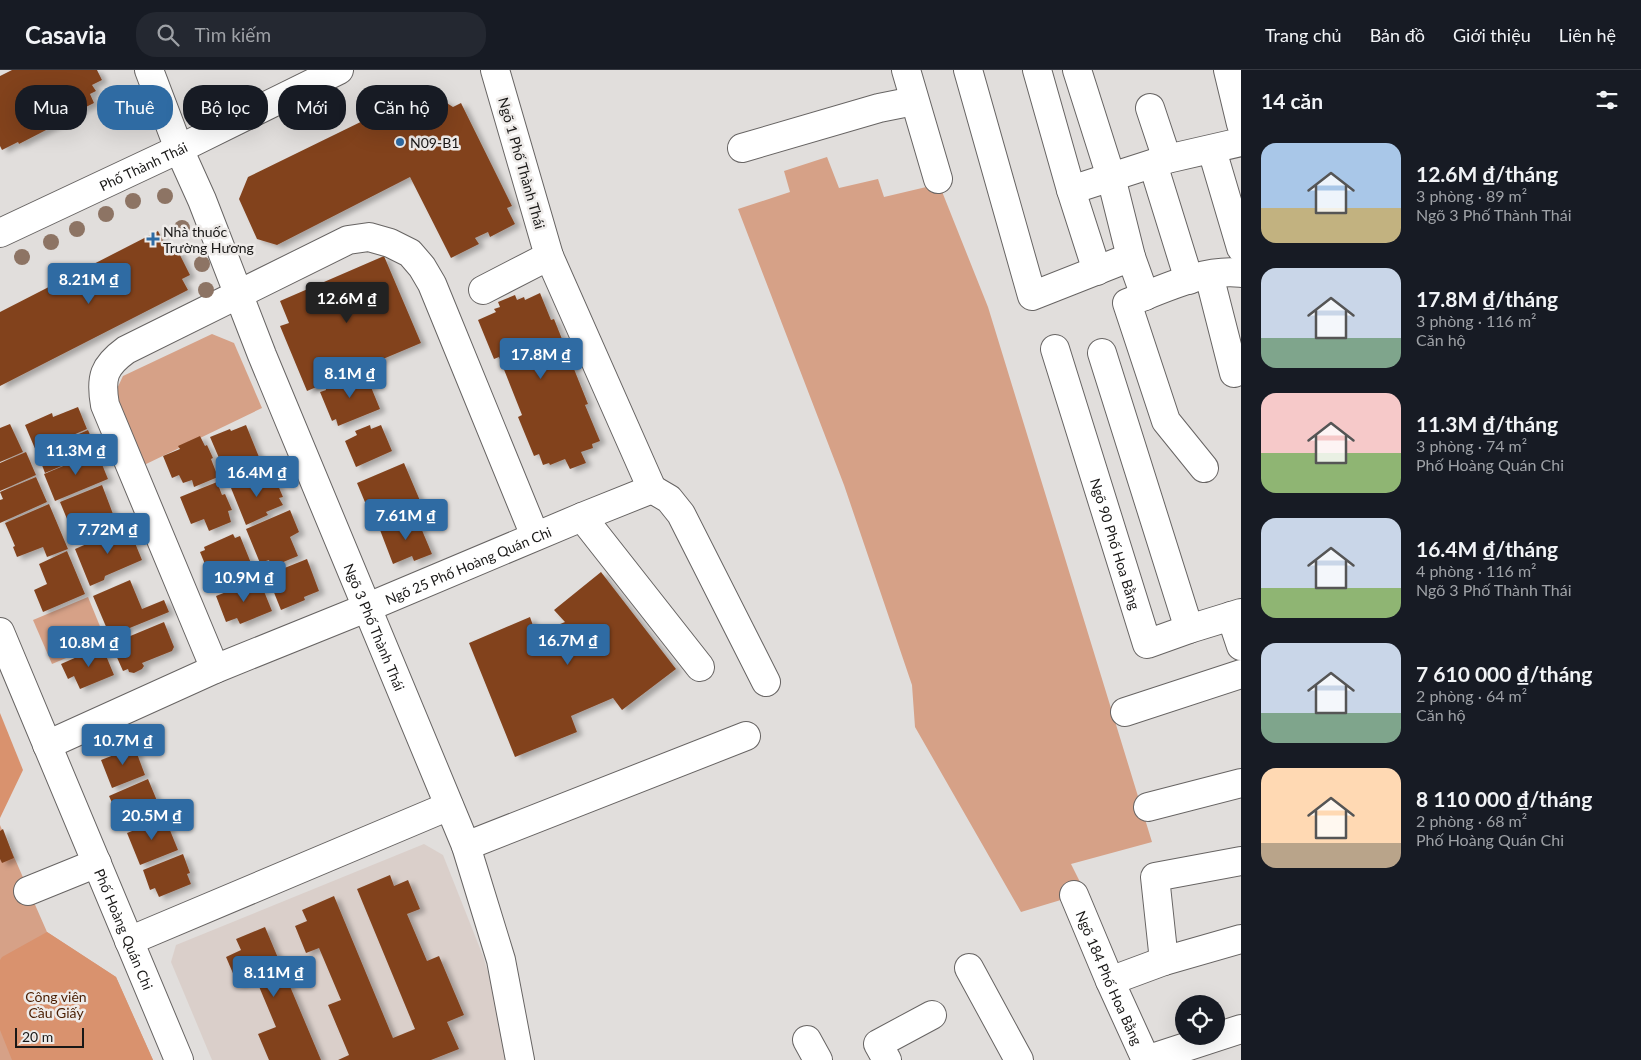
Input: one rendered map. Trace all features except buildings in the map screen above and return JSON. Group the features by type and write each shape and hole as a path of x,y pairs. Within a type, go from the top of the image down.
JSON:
{"street":[{"name":"Ngõ 3 Phố Thành Thái","path":"149,70 266,364 466,846 500,960 520,1060"},
{"name":"Phố Thành Thái","path":"0,233 179,149 339,70"},
{"name":"Ngõ 1 Phố Thành Thái","path":"495,70 550,256 652,489"},
{"path":"906,70 938,179"},
{"path":"968,70 1032,296 1131,257"},
{"path":"1037,70 1071,190 1097,271"},
{"path":"1076,70 1111,177 1131,257 1144,296"},
{"path":"1228,70 1241,124"},
{"path":"742,148 914,100"},
{"path":"1150,108 1160,161 1199,278 1234,373"},
{"path":"1071,190 1160,161 1223,160 1241,142"},
{"path":"1223,160 1241,248"},
{"path":"214,669 105,404 102,389 104,377 114,359 126,350 348,240 370,237 390,243 410,253 422,267 432,284 535,536"},
{"path":"483,290 550,256"},
{"path":"1204,468 1166,421 1127,303 1199,278 1227,271 1241,273"},
{"name":"Ngõ 90 Phố Hoa Bằng","path":"1054,349 1147,644 1189,628 1236,615"},
{"path":"1102,353 1189,628"},
{"path":"652,489 669,499 681,514 766,682"},
{"name":"Ngõ 25 Phố Hoàng Quán Chi","path":"47,745 214,669 652,489"},
{"path":"582,517 700,667"},
{"path":"1236,615 1241,646"},
{"name":"Phố Hoàng Quán Chi","path":"0,632 179,1060"},
{"path":"1125,712 1241,674"},
{"path":"466,846 746,736"},
{"path":"1148,807 1241,783"},
{"path":"129,941 449,806"},
{"path":"1164,961 1155,877 1241,861"},
{"path":"28,892 97,863"},
{"name":"Ngõ 184 Phố Hoa Bằng","path":"1074,896 1146,1060"},
{"path":"1110,981 1164,961 1241,939"},
{"path":"969,968 1019,1060"},
{"path":"887,1060 878,1044 932,1015"},
{"path":"1146,1060 1241,1029"}],"shaded area":[{"path":"424,844 443,855 483,956 503,1022 507,1060 212,1060 171,962 176,945"}],"green space":[{"path":"827,157 839,188 878,179 884,197 939,184 988,307 1152,842 1071,864 1086,894 1021,912 915,727 912,685 844,485 738,209 790,192 784,171"},
{"path":"212,334 234,343 262,408 142,466 114,395 123,376"},
{"path":"88,597 106,641 52,664 33,620"},
{"path":"0,713 23,770 0,818"},
{"name":"Công viên Cầu Giấy","path":"0,825 47,932 116,977 153,1060 0,1060"},
{"name":"Công viên Cầu Giấy","path":"47,932 116,977 153,1060 12,1060 0,1030 0,960 2,957"}],"place":[{"name":"N09-B1","path":"400,142"},
{"name":"Nhà thuốc Trường Hương","path":"153,239"}]}
